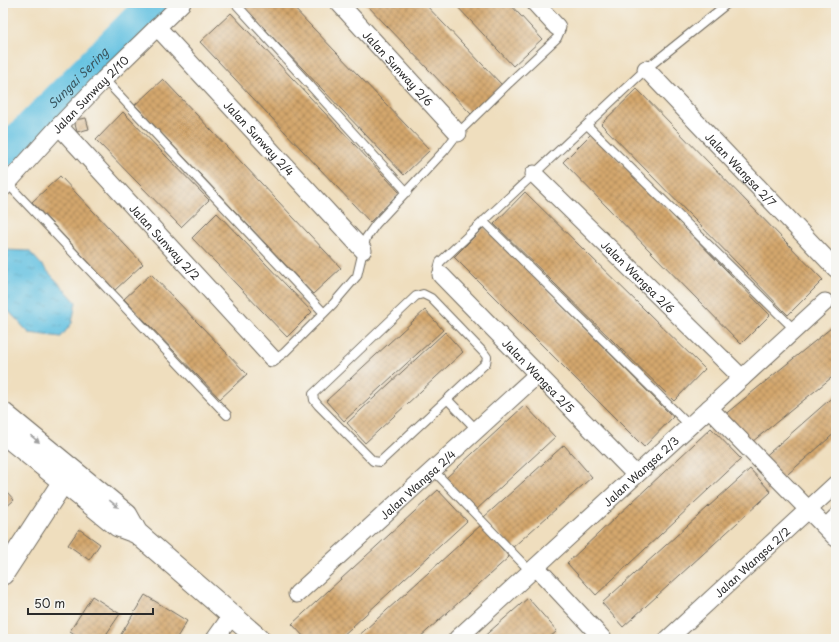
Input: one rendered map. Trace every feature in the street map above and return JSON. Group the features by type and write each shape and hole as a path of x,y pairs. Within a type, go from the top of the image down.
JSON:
{"street":[{"name":"Jalan Sunway 2/10","path":"5,186 104,79 182,3"},
{"name":"Jalan Sunway 2/6","path":"339,3 458,133"},
{"path":"535,3 557,27"},
{"name":"Jalan Sunway 2/4","path":"157,27 363,250"},
{"name":"Jalan Wangsa 2/7","path":"646,69 836,269"},
{"name":"Jalan Sunway 2/2","path":"59,126 272,358"},
{"name":"Jalan Wangsa 2/6","path":"534,174 742,378"},
{"name":"Jalan Wangsa 2/5","path":"441,275 636,475"},
{"name":"Jalan Wangsa 2/3","path":"457,639 825,302"},
{"name":"Jalan Wangsa 2/4","path":"297,594 538,374"},
{"path":"709,408 836,538"},
{"path":"3,413 50,462 63,482 84,489"},
{"path":"3,433 50,462 84,489 118,526 136,533 259,639"},
{"path":"50,462 47,483 50,502"},
{"path":"6,563 63,482"},
{"name":"Jalan Wangsa 2/2","path":"668,639 836,484"},
{"path":"50,502 66,499 84,489"},
{"path":"533,569 603,639"},
{"path":"215,639 232,615"}],"lane":[{"path":"235,3 407,192"},
{"path":"441,275 438,269 440,262 483,221 646,69 728,3"},
{"path":"272,358 277,358 284,353 324,313 357,276 366,238 376,224 445,150 458,133 557,38 560,31 557,27"},
{"path":"104,79 324,313"},
{"path":"587,124 795,330"},
{"path":"5,186 227,415"},
{"path":"483,221 690,426"},
{"path":"423,294 431,298 487,357 486,363 447,399 380,462 373,461 318,406 314,400 313,394 416,296 423,294"},
{"path":"447,399 477,430"},
{"path":"433,470 533,569"},
{"path":"823,524 836,511"}],"water":[{"path":"5,250 29,251 76,302 72,323 61,337 29,333 3,305 3,252"}],"building":[{"path":"240,3 289,3 430,150 404,175"},
{"path":"365,3 424,3 502,85 471,114"},
{"path":"454,3 509,3 542,39 513,66"},
{"path":"231,13 400,193 370,222 200,42"},
{"path":"163,79 341,268 313,294 135,105"},
{"path":"637,89 823,280 788,315 601,124"},
{"path":"123,112 209,200 181,227 96,140"},
{"path":"86,118 89,129 77,132 74,120"},
{"path":"592,133 770,315 741,344 563,162"},
{"path":"60,176 143,264 115,290 32,202"},
{"path":"525,192 705,369 674,401 494,224"},
{"path":"217,213 312,312 287,337 192,238"},
{"path":"484,227 673,417 644,447 454,257"},
{"path":"151,274 247,374 220,399 124,299"},
{"path":"425,310 443,330 344,421 326,401"},
{"path":"831,328 836,334 836,374 747,446 723,416"},
{"path":"445,332 463,352 365,443 347,423"},
{"path":"836,394 836,432 781,480 762,459"},
{"path":"525,405 555,437 476,510 446,478"},
{"path":"711,428 741,459 596,595 567,563"},
{"path":"564,445 592,477 512,548 484,517"},
{"path":"750,469 771,492 623,627 602,603"},
{"path":"438,490 467,521 339,639 306,639 292,624"},
{"path":"7,492 14,500 3,510 3,495"},
{"path":"481,525 509,557 418,639 355,639"},
{"path":"79,529 100,544 89,560 68,545"},
{"path":"145,595 187,621 176,639 118,639"},
{"path":"92,596 120,614 103,639 82,639 70,631"},
{"path":"528,598 557,631 548,639 481,639"}],"waterway":[{"name":"Sungai Sering","path":"3,153 152,3"}]}
